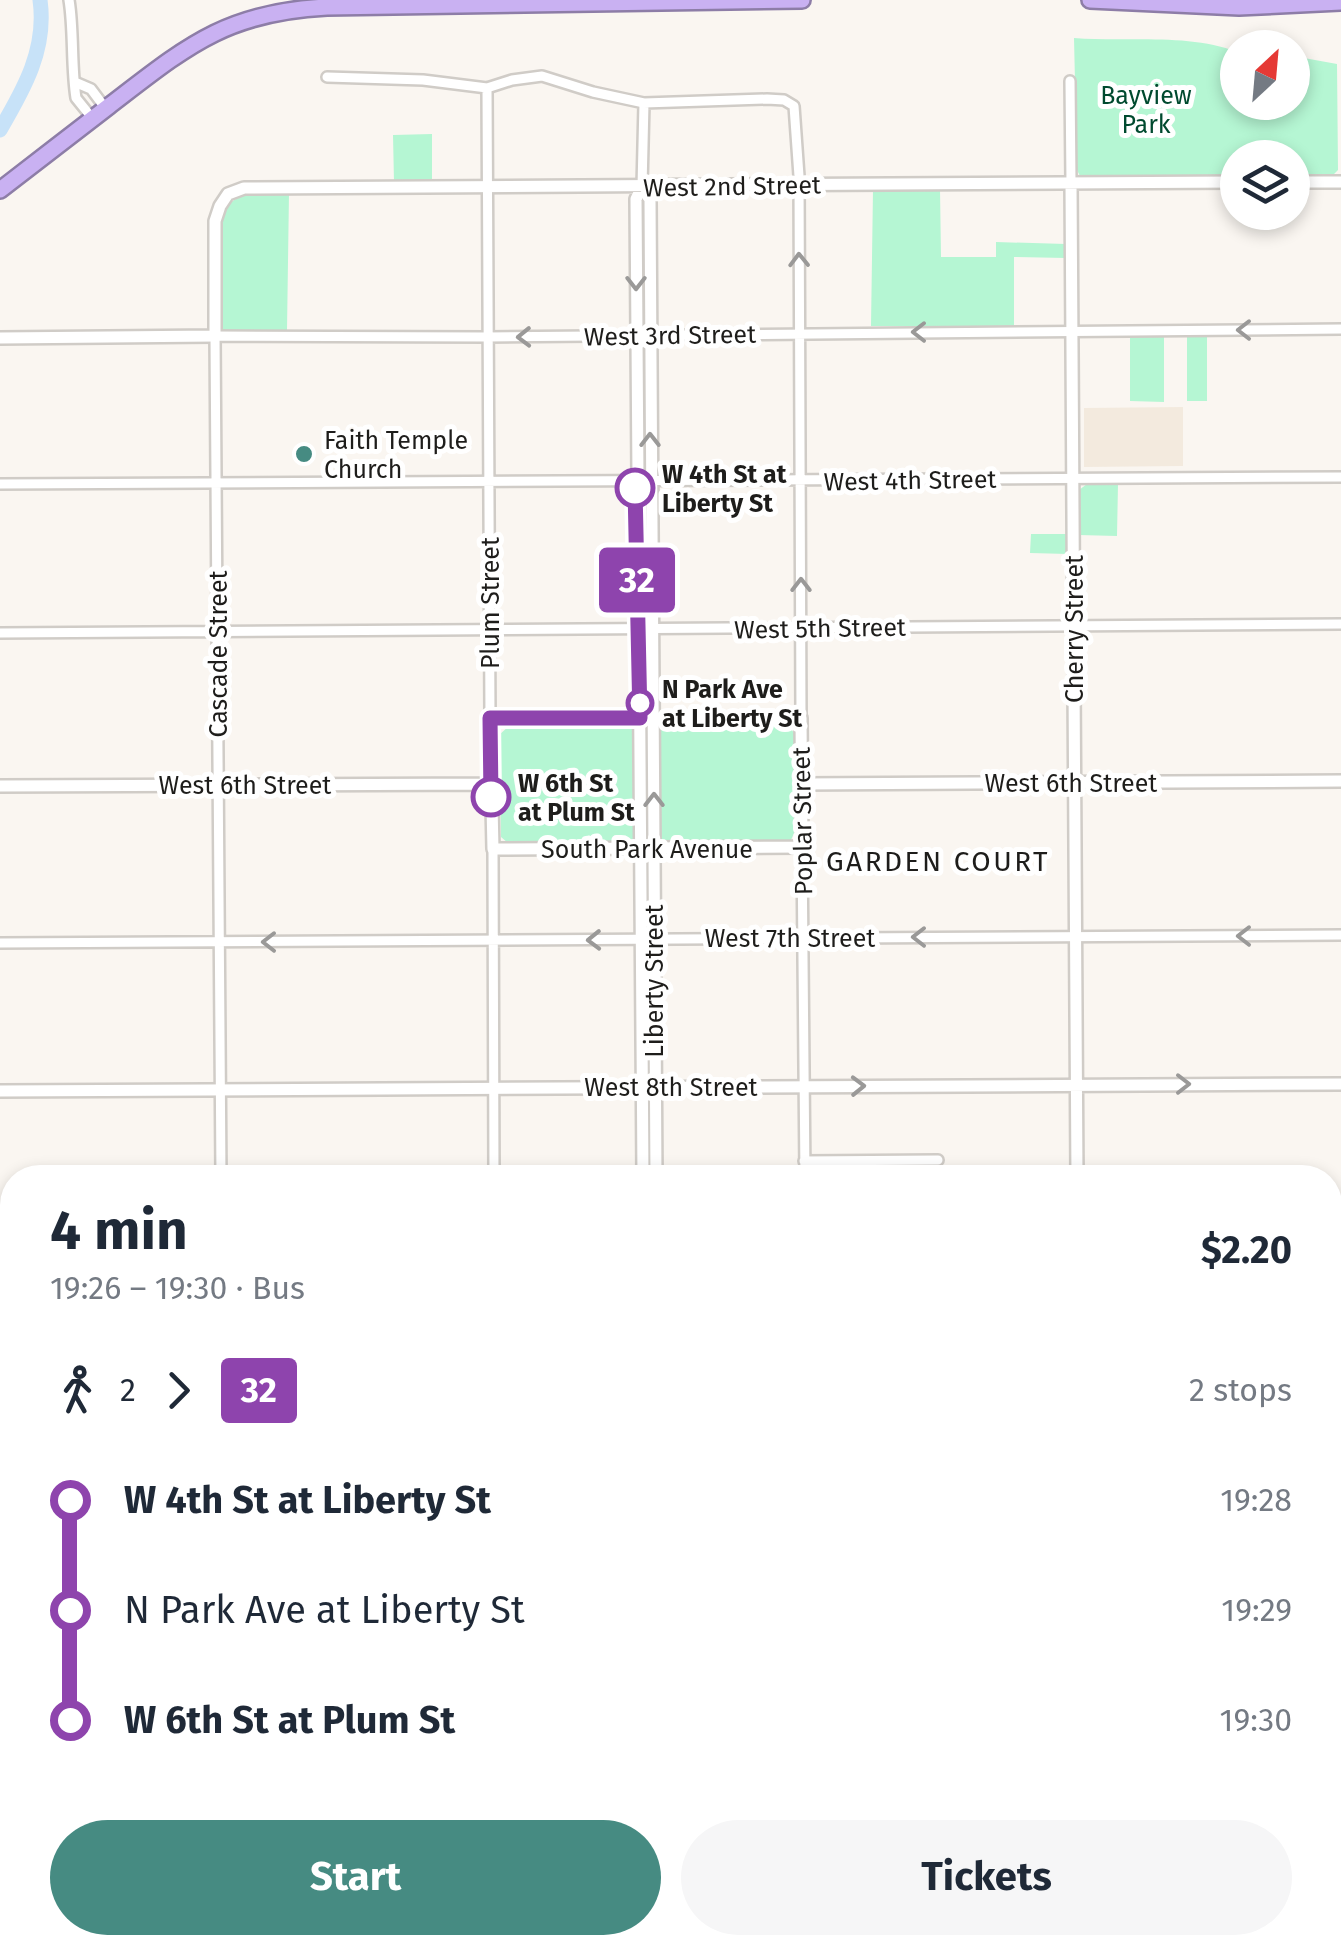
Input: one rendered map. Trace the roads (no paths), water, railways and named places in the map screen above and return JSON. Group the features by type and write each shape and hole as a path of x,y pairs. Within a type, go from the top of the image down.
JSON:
{"highway":[{"path":"0,190 185,48 221,29 288,10 381,3 802,0"},
{"path":"1090,0 1240,8 1341,2"}],"street":[{"path":"70,0 71,67 77,82 76,98 99,114"},
{"path":"327,77 422,80 488,88 542,76 644,102"},
{"path":"77,82 91,90 99,114"},
{"name":"Cherry Street","path":"1070,82 1077,1165"},
{"name":"Plum Street","path":"488,88 494,1165"},
{"name":"Poplar Street","path":"644,102 766,99 784,100 794,106 799,185 804,1165"},
{"name":"Liberty Street","path":"644,102 642,187 650,200 635,482 644,630 649,1087 655,1165"},
{"name":"West 2nd Street","path":"228,194 244,188 1220,182"},
{"path":"1310,182 1341,182"},
{"name":"Cascade Street","path":"221,1165 215,336 216,216 228,194"},
{"name":"West 3rd Street","path":"0,338 1341,330"},
{"name":"Liberty Street","path":"643,336 650,482 644,630"},
{"name":"West 4th Street","path":"0,484 1341,477"},
{"name":"West 5th Street","path":"0,633 1341,624"},
{"path":"490,718 801,718"},
{"name":"West 6th Street","path":"801,784 1341,781"},
{"name":"West 6th Street","path":"0,786 491,784"},
{"name":"South Park Avenue","path":"492,849 802,847"},
{"name":"West 7th Street","path":"0,943 1341,935"},
{"name":"West 8th Street","path":"0,1091 1341,1084"},
{"name":"Liberty Street","path":"643,1165 649,1087"},
{"path":"804,1161 938,1160"}],"waterway":[{"path":"0,130 37,52 40,0"}],"place":[{"name":"Faith Temple Church","path":"304,454"},
{"name":"W 4th St at Liberty St","path":"635,488"},
{"name":"N Park Ave at Liberty St","path":"640,703"},
{"name":"W 6th St at Plum St","path":"491,797"}],"district":[{"name":"GARDEN COURT","path":"938,861"}],"park label":[{"name":"Bayview Park","path":"1146,110"}]}
